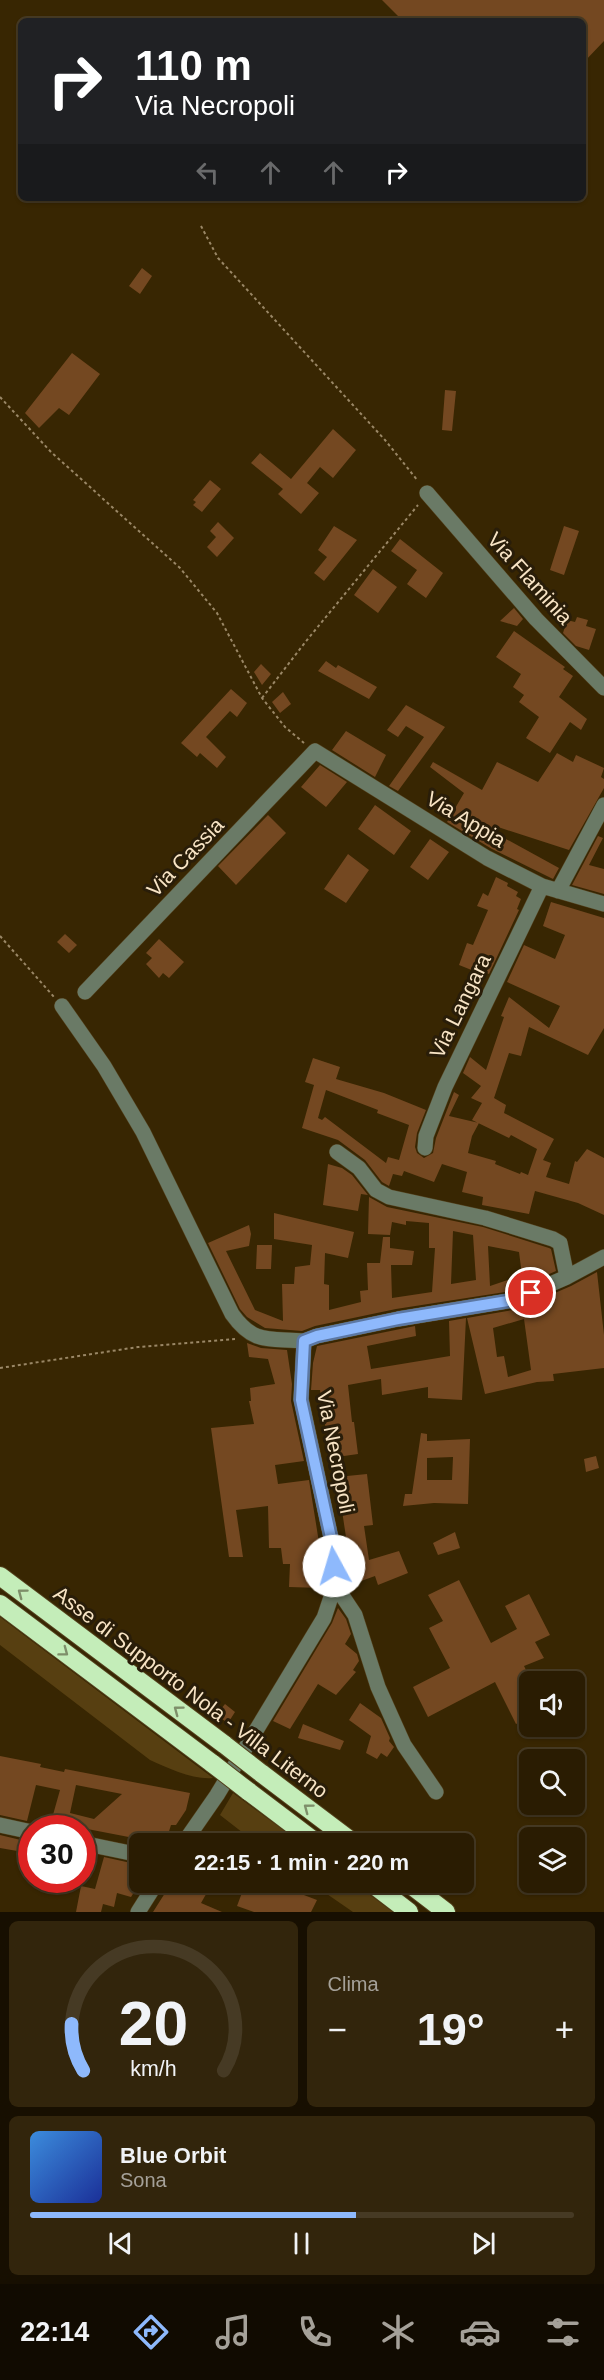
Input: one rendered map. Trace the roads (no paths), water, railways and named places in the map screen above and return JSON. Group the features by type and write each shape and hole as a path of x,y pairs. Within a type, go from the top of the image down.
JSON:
{"highway":[{"name":"Asse di Supporto Nola - Villa Literno","path":"0,1576 340,1833"},
{"path":"0,1604 303,1833"},
{"path":"384,1893 409,1912"},
{"path":"421,1893 446,1912"}],"street":[{"name":"Via Flaminia","path":"427,493 536,619 604,688"},
{"name":"Via Appia","path":"315,751 487,858 542,886 604,904"},
{"name":"Via Cassia","path":"85,992 315,751"},
{"path":"558,891 604,805"},
{"name":"Via Langara","path":"425,1148 426,1136 444,1086 542,886"},
{"path":"62,1006 104,1066 143,1132 232,1314 239,1325 253,1337 304,1341 317,1336 398,1319 514,1300 567,1277 604,1257"},
{"path":"337,1152 359,1168 376,1190 389,1197 485,1218 553,1239 560,1243 567,1277"},
{"name":"Via Necropoli","path":"191,1833 217,1795 324,1618 335,1585 333,1547 301,1400 304,1341"},
{"path":"335,1585 355,1615 378,1687 404,1745 436,1792"},
{"path":"0,1825 18,1829"},
{"path":"96,1846 129,1853"},
{"path":"138,1912 150,1893"}]}
